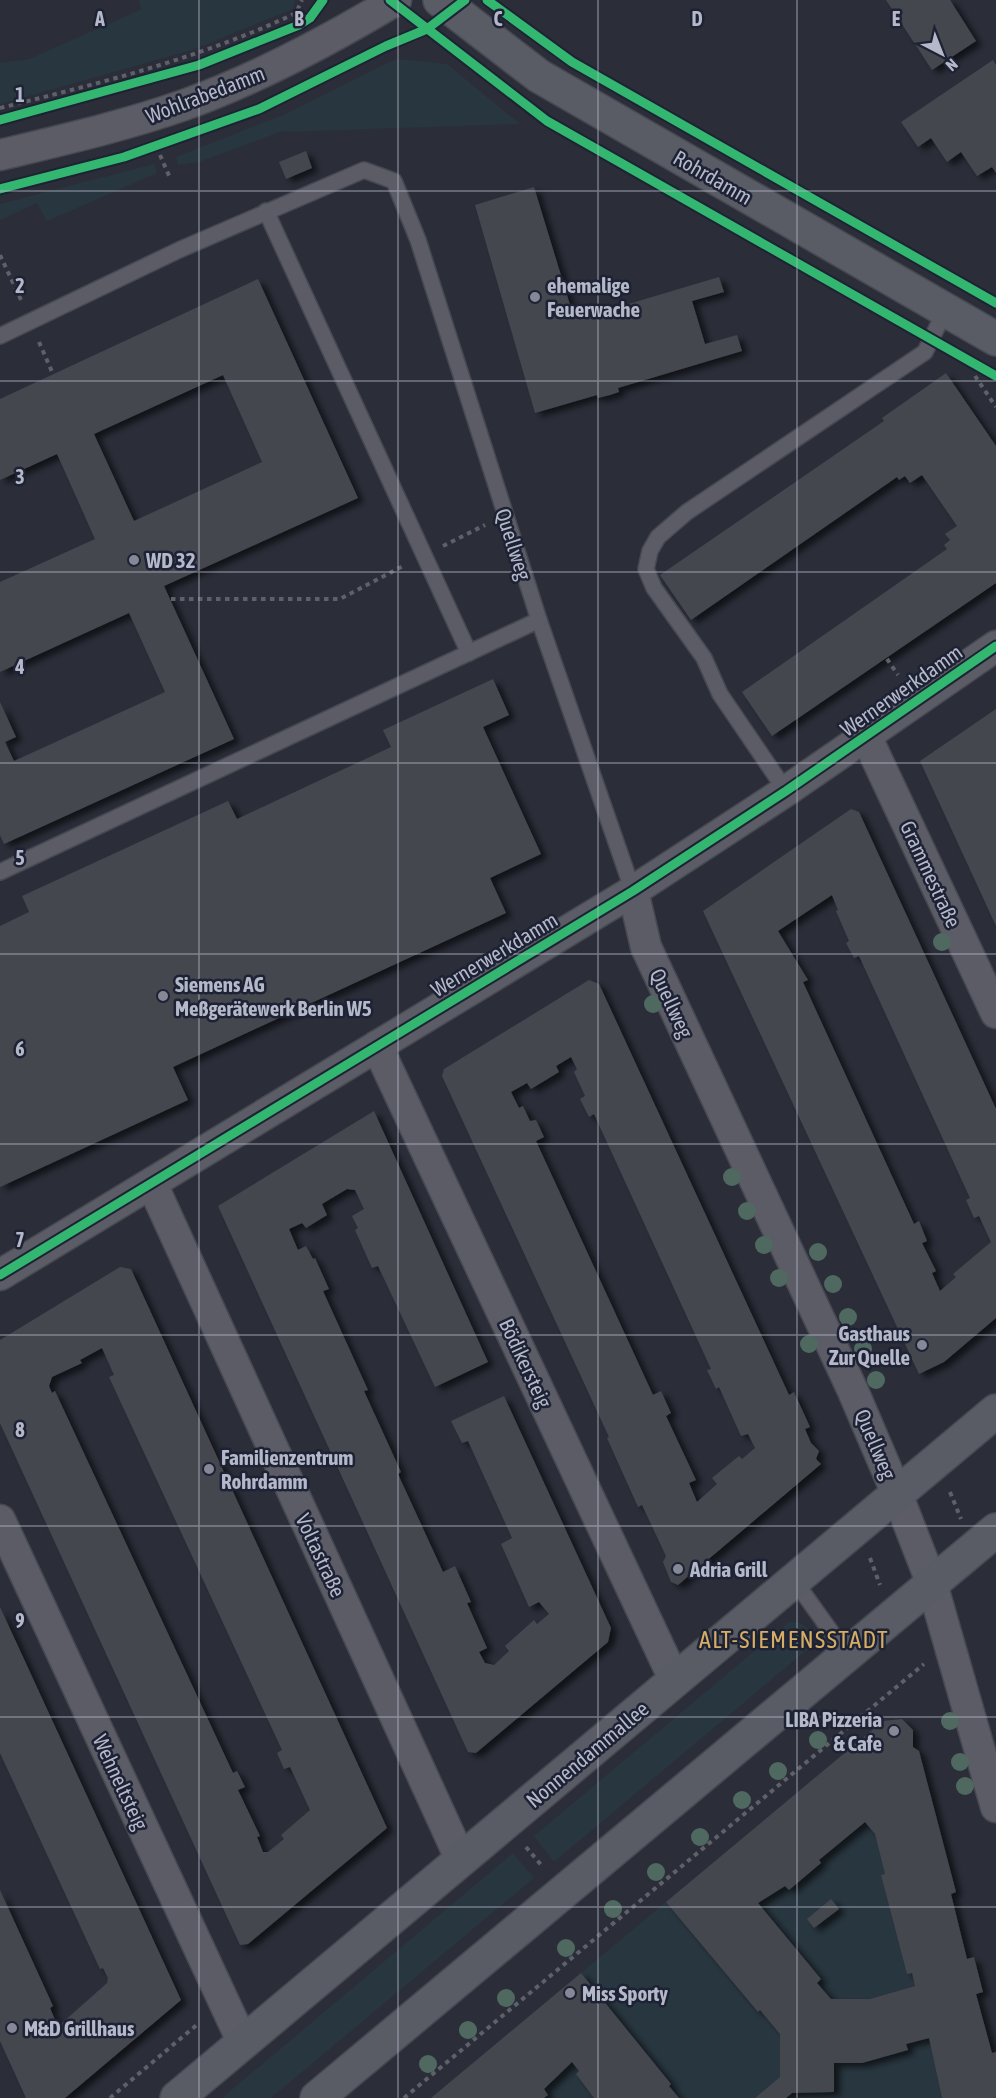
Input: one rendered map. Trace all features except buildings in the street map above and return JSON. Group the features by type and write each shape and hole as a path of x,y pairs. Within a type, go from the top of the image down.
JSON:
{"main road":[{"name":"Rohrdamm","path":"440,0 539,76 996,339"},
{"name":"Nonnendammallee","path":"177,2098 897,1494 994,1419"},
{"path":"317,2098 996,1530"}],"street":[{"name":"Wohlrabedamm","path":"0,155 106,129 184,105 271,69 351,28 396,0"},
{"name":"Wernerwerkdamm","path":"0,1275 633,891 786,791 996,646"},
{"name":"Grammestraße","path":"866,736 996,1012"},
{"name":"Quellweg","path":"633,891 646,947 853,1391 897,1494 932,1584 996,1807"},
{"name":"Bödikersteig","path":"377,1046 675,1681"},
{"name":"Voltastraße","path":"152,1184 460,1860"},
{"name":"Wehneltsteig","path":"0,1520 243,2043"}],"lane":[{"name":"Quellweg","path":"266,211 364,170 394,181 418,240 504,515 633,891"},
{"path":"0,336 266,211 423,556 470,653"},
{"path":"786,791 720,694 704,658 654,588 646,569 650,551 658,537 687,512 925,352 945,311"},
{"path":"0,872 539,620"},
{"path":"794,1580 847,1654"}],"path":[{"path":"0,108 120,78 253,34 296,13 302,0"},
{"path":"146,150 168,143"},
{"path":"160,155 170,178"},
{"path":"987,371 977,371 996,406"},
{"path":"171,599 340,599 504,515"},
{"path":"887,659 896,672"},
{"path":"948,1489 962,1521"},
{"path":"870,1556 881,1588"},
{"path":"404,2098 931,1658"},
{"path":"525,1846 544,1869"},
{"path":"110,2098 201,2021"}],"shaded area":[{"path":"138,0 295,0 293,9 192,50 0,104 0,63 29,59 142,9"},
{"path":"396,59 447,64 520,124 280,132 199,162 178,165 176,157 288,113"},
{"path":"154,164 157,173 47,221 37,203 0,220 0,204"},
{"path":"789,1622 801,1624 807,1628 813,1639 809,1648 554,1862 534,1836"},
{"path":"865,1822 875,1834 885,1874 881,1875 907,1973 912,1973 915,1986 870,1999 831,1999 817,1983 820,1979 758,1903 785,1886 789,1890 821,1864 819,1860"},
{"path":"513,1853 534,1878 271,2098 222,2098"},
{"path":"666,1902 757,2012 760,2010 780,2034 780,2077 755,2098 679,2098 669,2086 671,2083 581,1973"},
{"path":"929,2038 942,2098 786,2098 792,2093 834,2092 834,2063 880,2057 908,2050 906,2044"},
{"path":"572,2062 579,2071 576,2074 594,2098 544,2098 548,2095 544,2089"}],"cycle path":[{"path":"0,120 199,65 299,25 310,18 323,0"},
{"path":"390,0 547,121 996,376"},
{"path":"0,189 124,157 259,109 386,46 427,29 465,0"},
{"path":"487,0 572,62 996,303"},
{"path":"0,1275 633,891 786,791 996,646"}],"place":[{"name":"ehemalige Feuerwache","path":"535,297"},
{"name":"WD 32","path":"134,560"},
{"name":"Siemens AG Meßgerätewerk Berlin W5","path":"163,996"},
{"name":"Gasthaus Zur Quelle","path":"922,1345"},
{"name":"Familienzentrum Rohrdamm","path":"209,1469"},
{"name":"Adria Grill","path":"678,1569"},
{"name":"LIBA Pizzeria & Cafe","path":"894,1731"},
{"name":"Miss Sporty","path":"570,1993"},
{"name":"M&D Grillhaus","path":"12,2028"}],"district":[{"name":"ALT-SIEMENSSTADT","path":"794,1639"}]}
